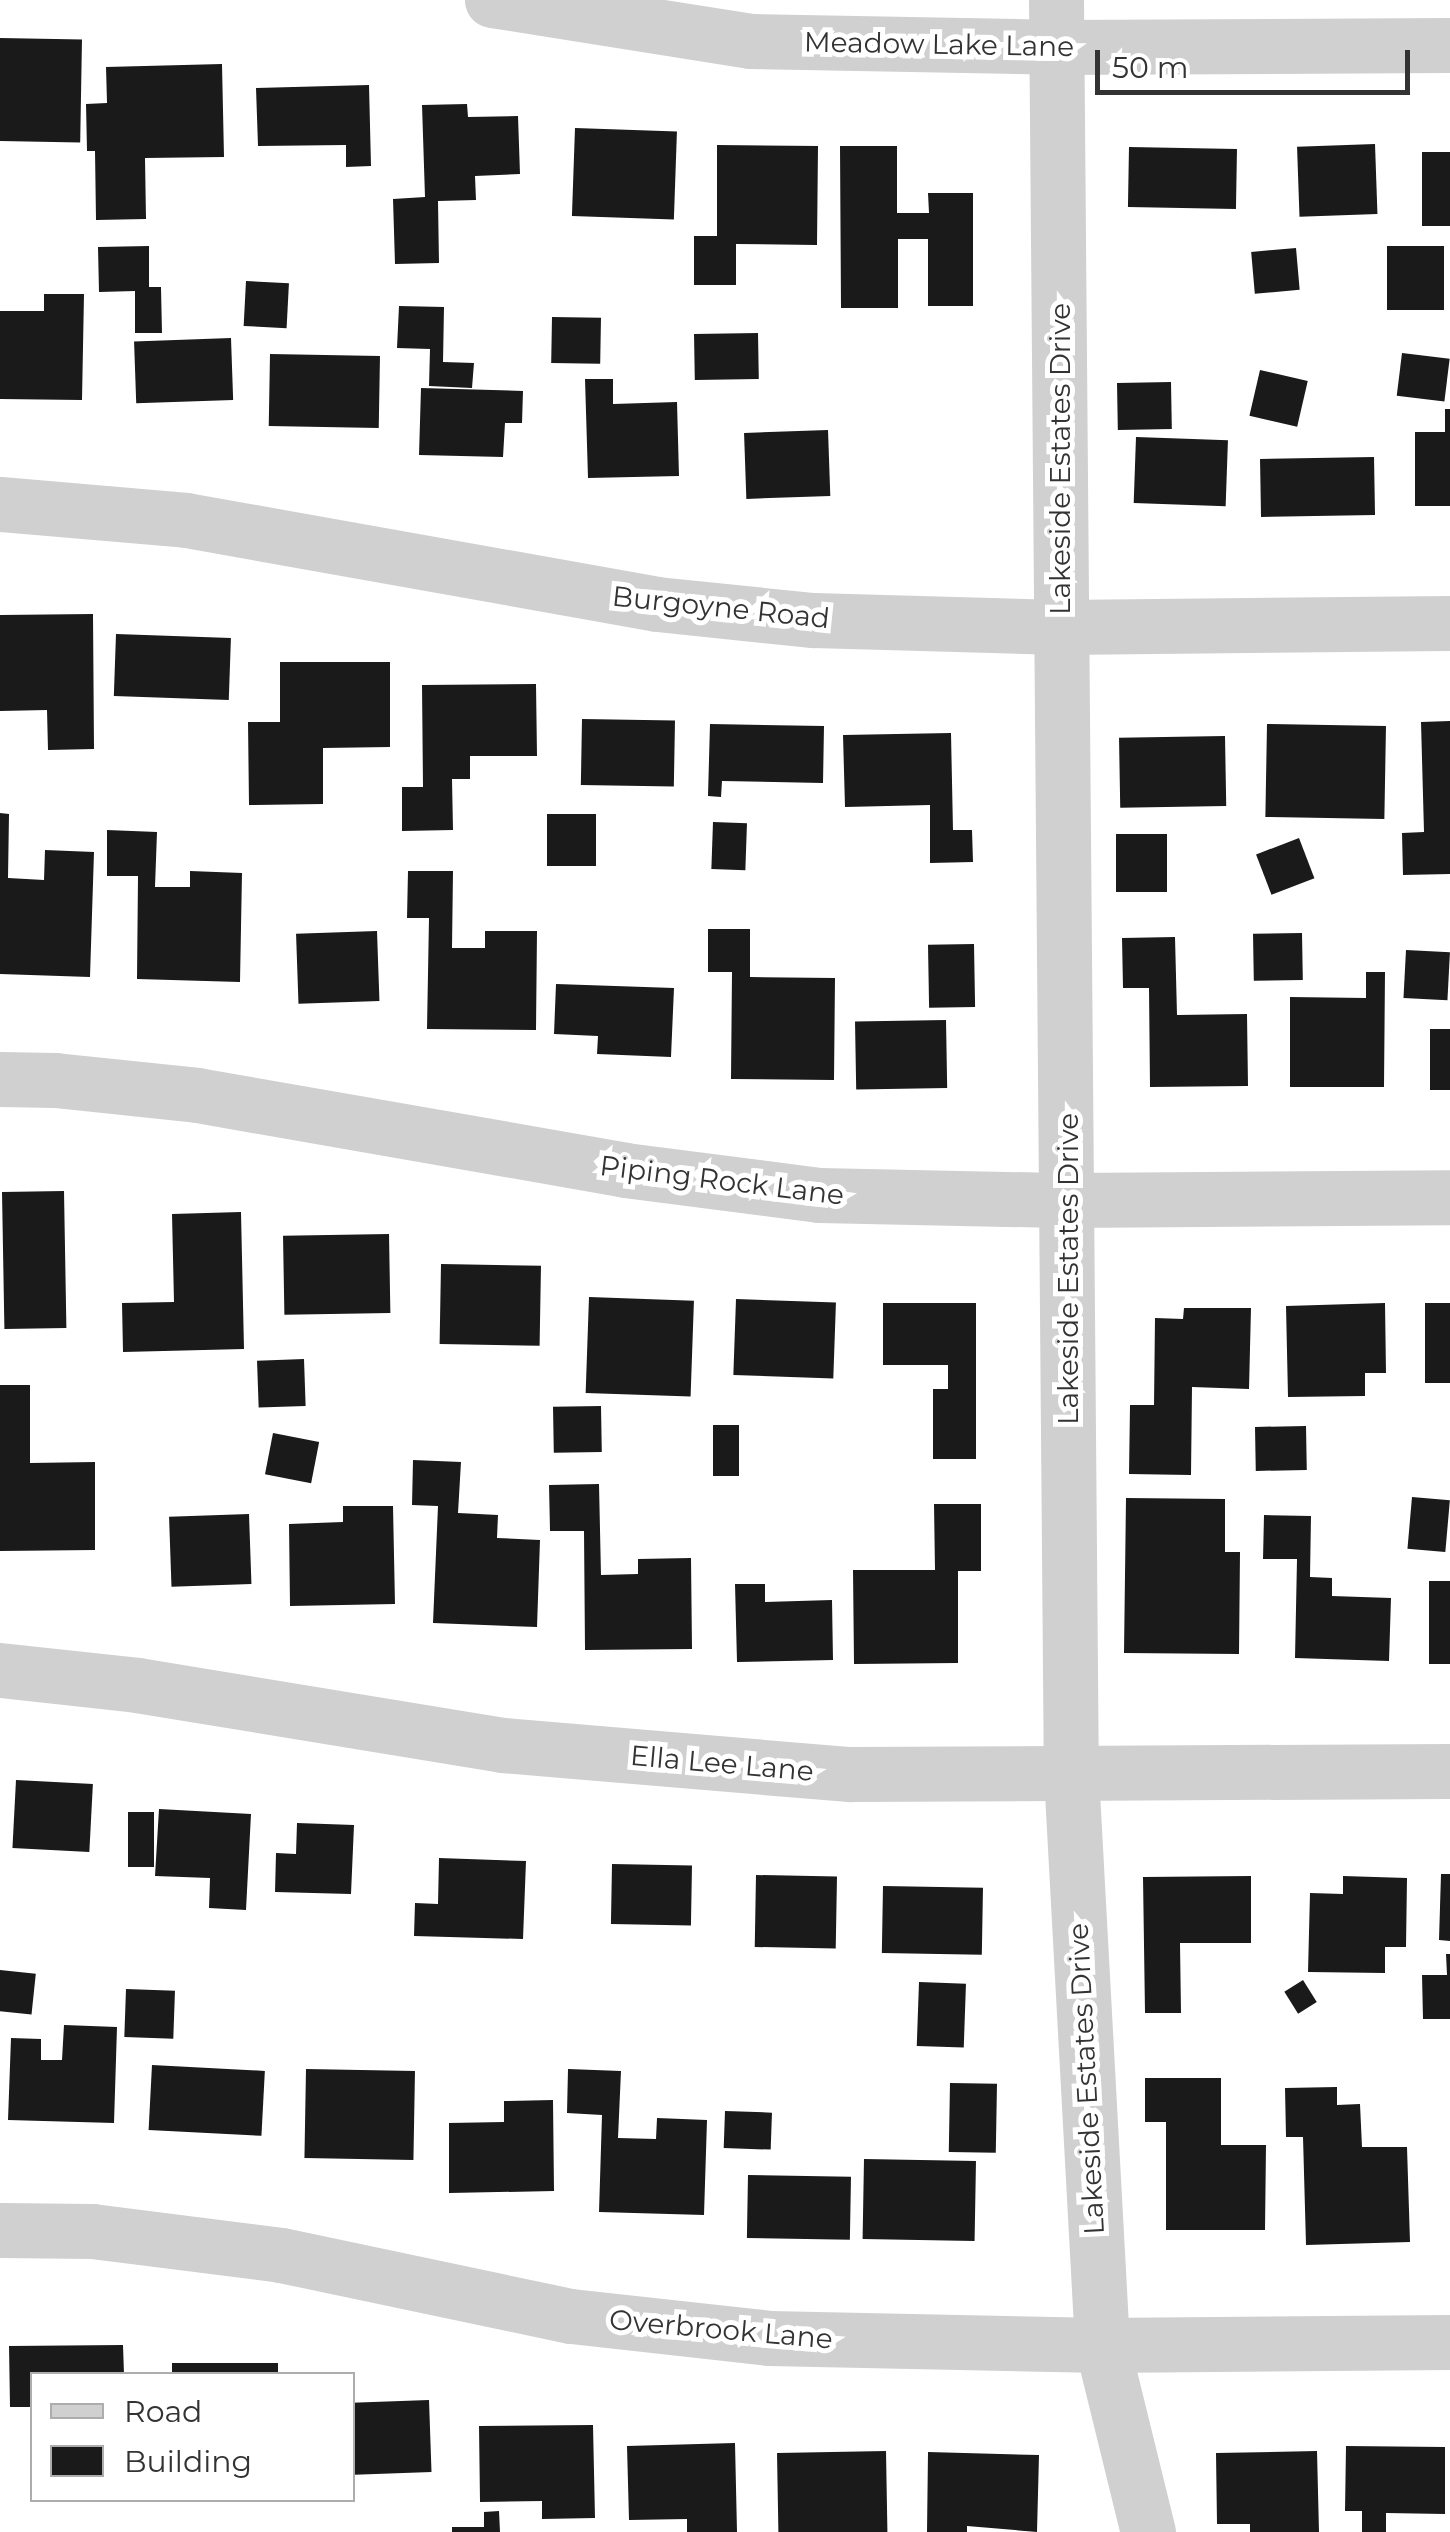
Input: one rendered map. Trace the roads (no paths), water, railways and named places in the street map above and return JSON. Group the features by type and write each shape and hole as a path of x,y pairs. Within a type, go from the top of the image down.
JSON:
{"street":[{"name":"Meadow Lake Lane","path":"492,0 752,41 1056,24 1450,45"},
{"name":"Lakeside Estates Drive","path":"1056,24 1071,1774 1102,2345 1148,2532"},
{"name":"Burgoyne Road","path":"0,504 186,520 657,604 813,620 1061,627 1450,623"},
{"name":"Piping Rock Lane","path":"0,1079 54,1080 197,1095 625,1170 819,1195 1068,1200 1450,1197"},
{"name":"Ella Lee Lane","path":"0,1670 136,1685 502,1745 850,1774 1450,1771"},
{"name":"Overbrook Lane","path":"0,2230 92,2231 281,2255 571,2316 769,2338 1102,2345 1450,2342"}]}
